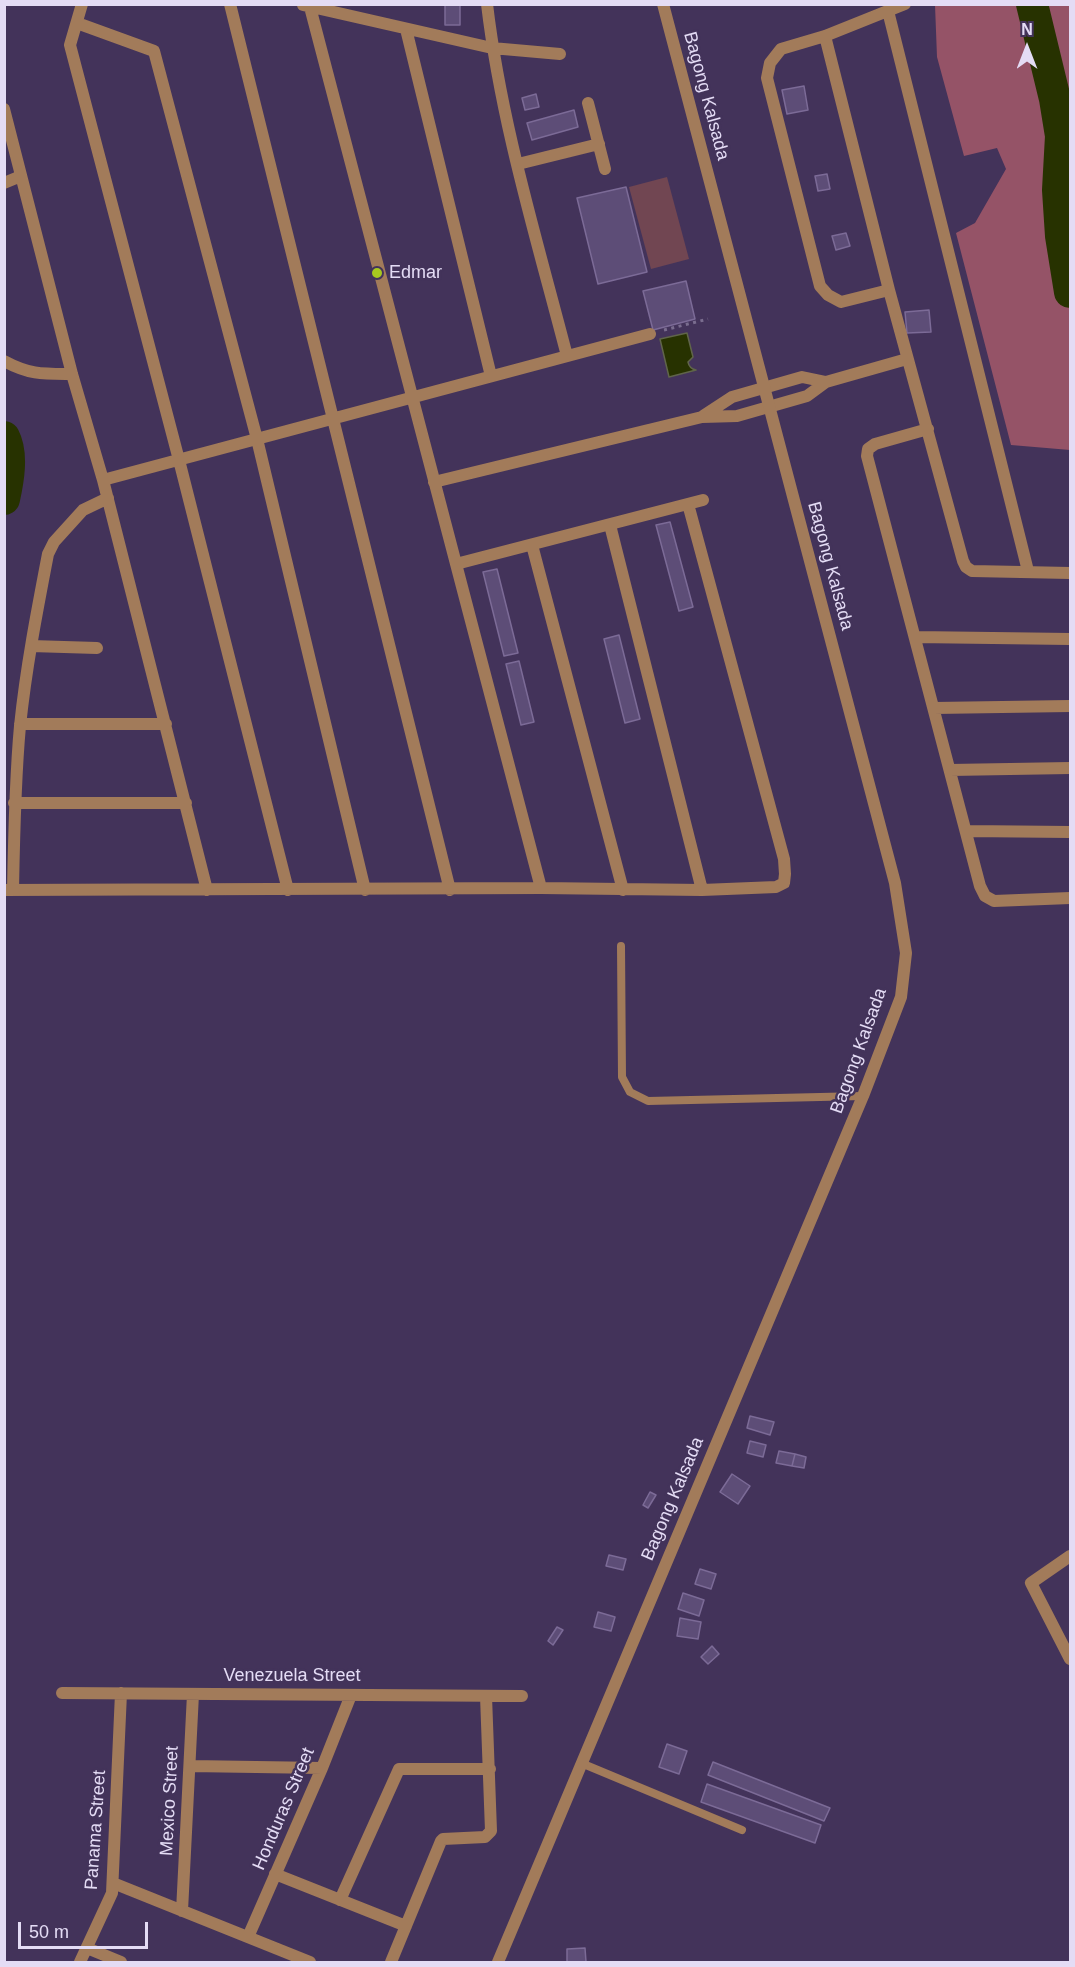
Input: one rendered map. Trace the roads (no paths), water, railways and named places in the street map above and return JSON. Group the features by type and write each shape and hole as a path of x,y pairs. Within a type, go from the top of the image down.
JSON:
{"street":[{"path":"82,4 70,45 179,460 288,890"},
{"path":"230,4 450,890"},
{"path":"487,4 492,48 518,164 567,356"},
{"name":"Bagong Kalsada","path":"498,1962 863,1096 901,998 906,953 895,883 663,4"},
{"path":"889,290 841,302 828,295 820,286 767,78 771,63 781,49 825,36 905,4"},
{"path":"541,888 306,6 492,48 560,54"},
{"path":"888,11 1028,571"},
{"path":"77,23 154,51 256,439 365,890"},
{"path":"406,29 491,376"},
{"path":"825,36 889,290 963,561 972,571 1071,573"},
{"path":"588,103 605,169"},
{"path":"4,109 72,374 108,498 207,890"},
{"path":"518,164 599,144"},
{"path":"4,183 21,176"},
{"path":"103,480 651,334"},
{"path":"434,482 702,417 737,416 807,396 826,382 908,359"},
{"path":"4,361 38,374 72,374"},
{"path":"702,417 732,397 802,377 826,382"},
{"path":"928,429 875,444 868,449 867,456 980,886 985,896 994,901 1071,898"},
{"path":"108,498 83,510 54,542 48,554 31,646 20,724 9,890 541,888 702,890 776,887 784,883 784,859 688,504"},
{"path":"456,564 703,500"},
{"path":"610,525 702,890"},
{"path":"532,545 623,890"},
{"path":"915,637 1071,639"},
{"path":"31,646 97,648"},
{"path":"934,708 1071,706"},
{"path":"20,724 166,724"},
{"path":"950,770 1071,768"},
{"path":"15,803 186,803"},
{"path":"966,831 1071,832"},
{"path":"1069,1654 1031,1583 1071,1556"},
{"name":"Venezuela Street","path":"62,1693 522,1696"},
{"name":"Panama Street","path":"80,1962 112,1893 121,1693"},
{"name":"Mexico Street","path":"182,1911 193,1694"},
{"name":"Honduras Street","path":"248,1937 322,1768 351,1695"},
{"path":"391,1962 443,1839 485,1837 491,1831 486,1696"},
{"path":"190,1766 322,1768"},
{"path":"340,1900 399,1769 490,1769"},
{"path":"275,1874 406,1926"},
{"path":"113,1884 310,1962"},
{"path":"87,1948 122,1962"}],"lane":[{"path":"621,946 622,1077 630,1092 648,1101 863,1096"},
{"path":"581,1763 742,1830"}],"waterway":[{"path":"1032,4 1055,99 1061,136 1058,190 1061,236 1070,292"},
{"path":"4,437 9,459 4,499"}],"place":[{"name":"Edmar","path":"377,273"}]}
